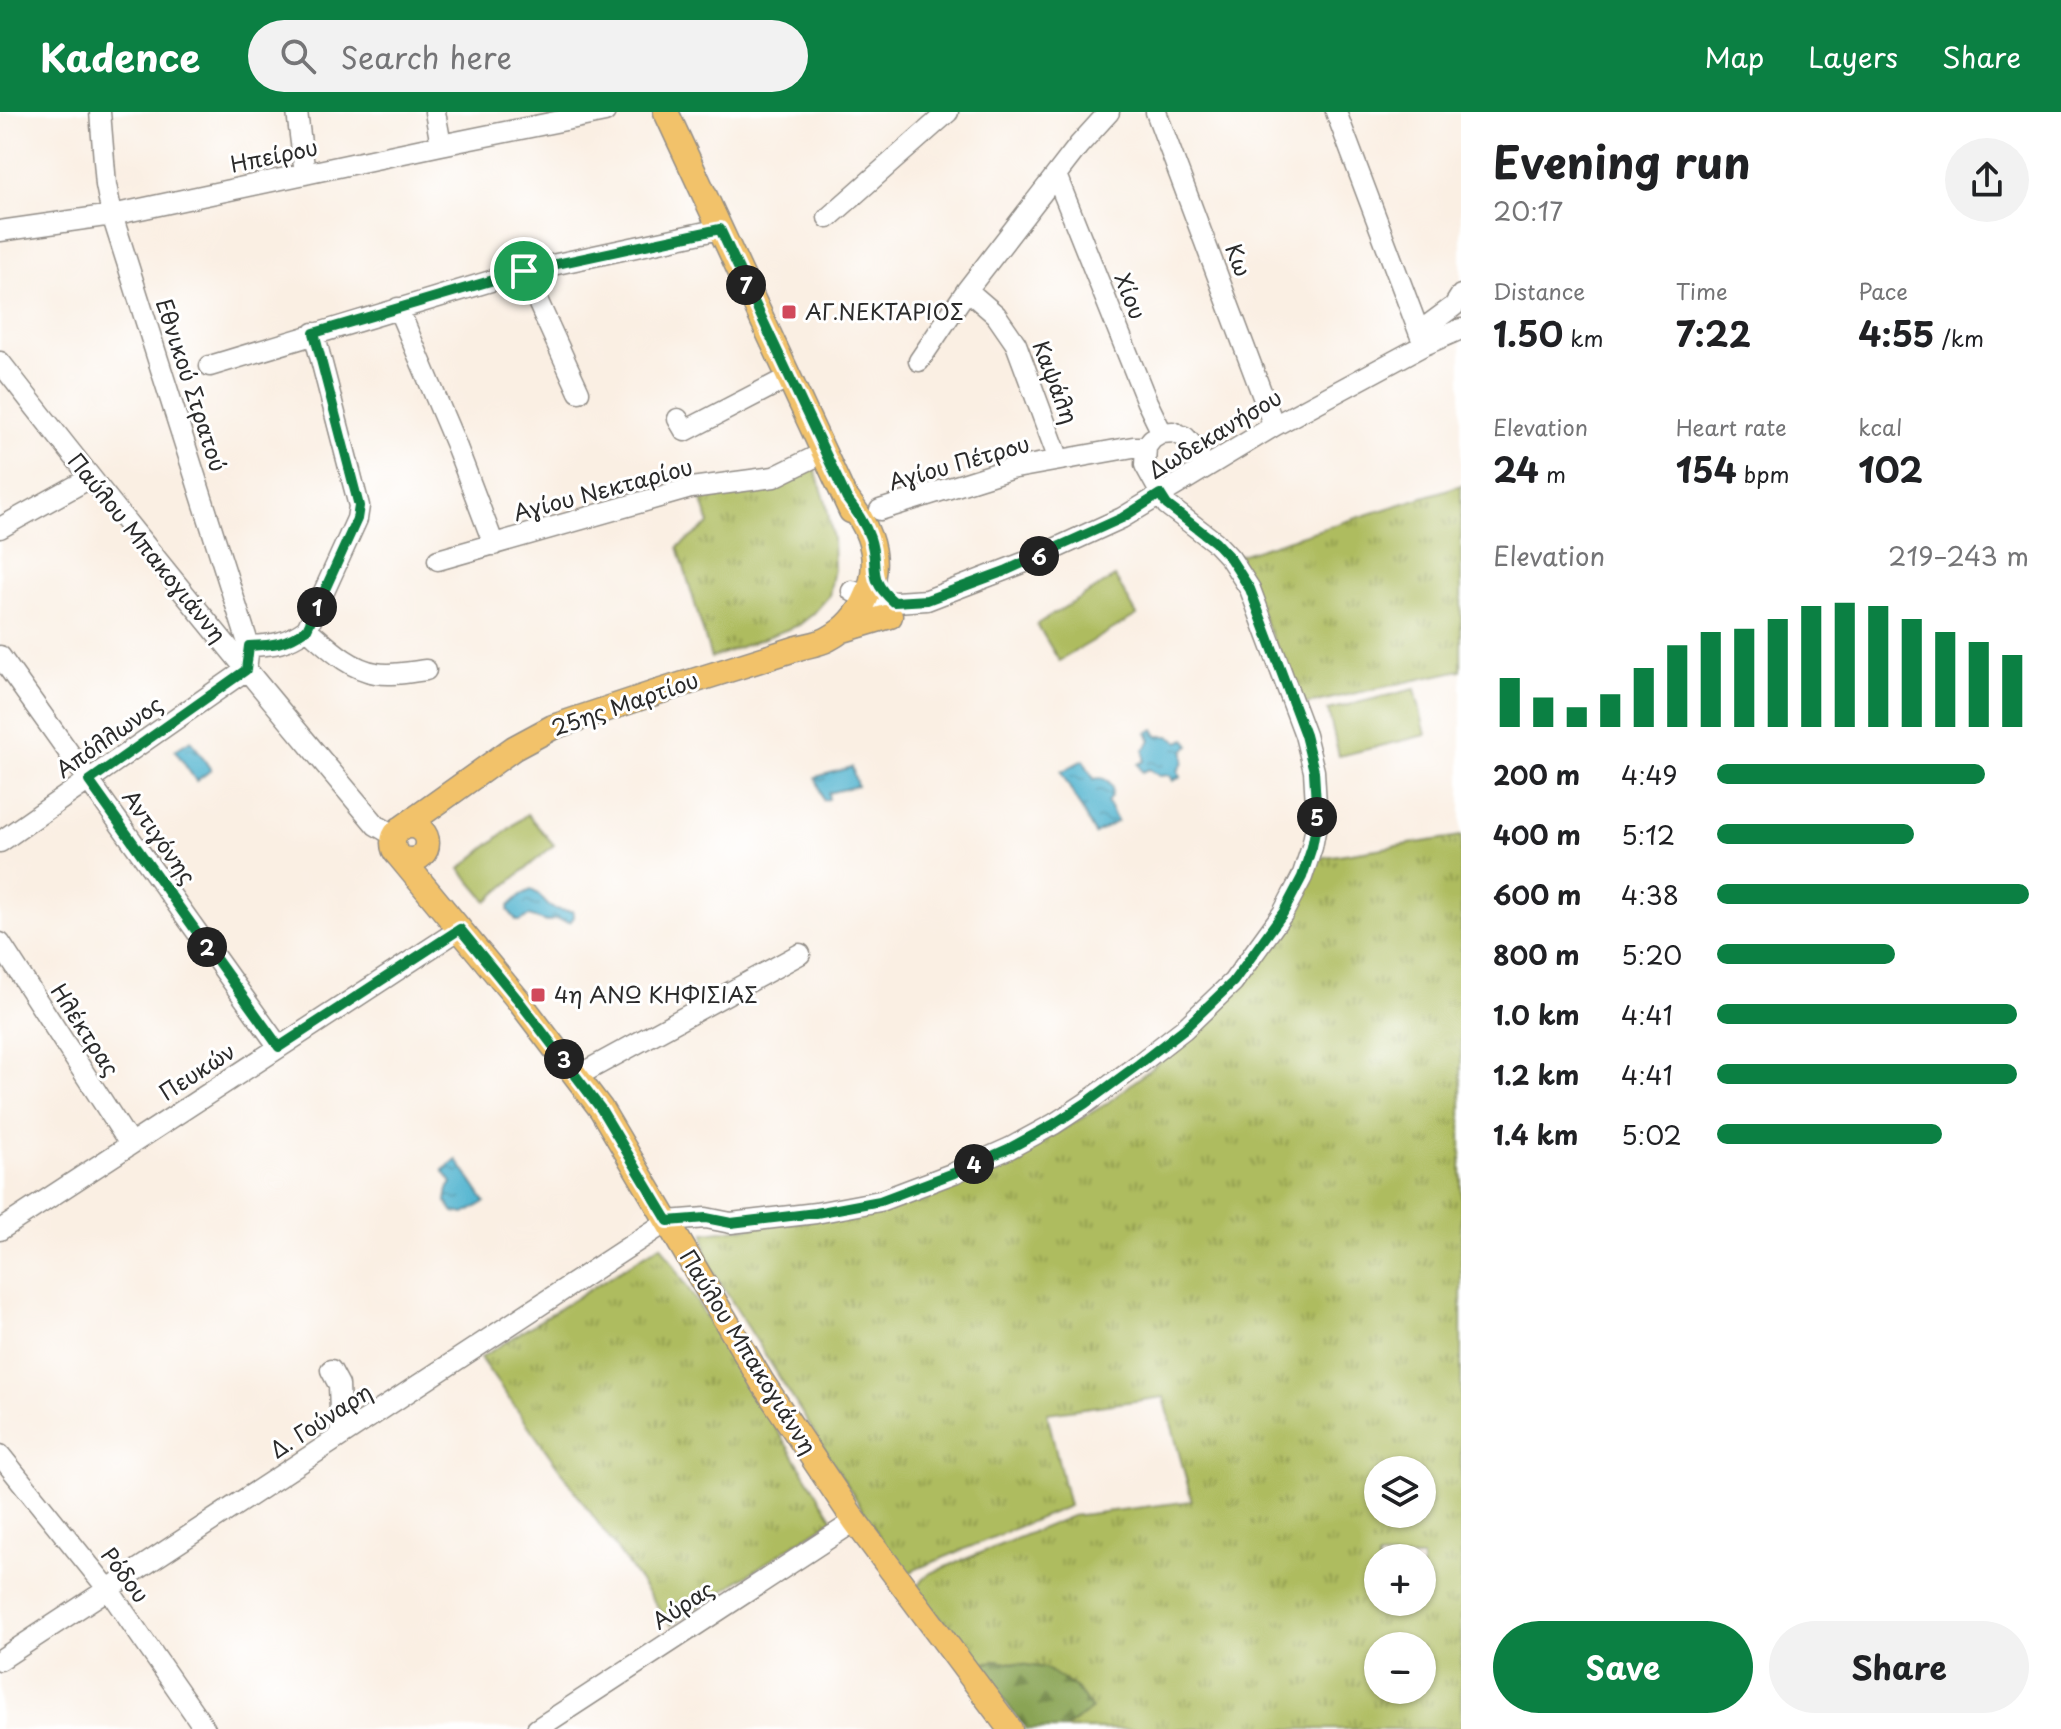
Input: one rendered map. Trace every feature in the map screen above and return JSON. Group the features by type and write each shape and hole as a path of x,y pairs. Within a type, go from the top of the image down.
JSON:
{"main road":[{"path":"666,112 847,499 860,549 856,600"},
{"path":"847,499 870,539 874,563 873,571 856,600"},
{"path":"841,630 892,609 873,571"},
{"name":"25ης Μαρτίου","path":"399,840 514,748 553,727 827,640 841,630 856,600"},
{"name":"25ης Μαρτίου","path":"798,648 822,632 856,600"},
{"name":"25ης Μαρτίου","path":"427,848 465,785"},
{"path":"399,840 410,860 416,859 427,848"},
{"name":"Παύλου Μπακογιάννη","path":"399,840 432,895 601,1109 762,1382 899,1583 1010,1729"},
{"path":"427,848 425,872 432,895"}],"street":[{"name":"Εθνικού Στρατού","path":"100,112 106,185 112,215 249,646 246,670"},
{"path":"297,112 305,174"},
{"path":"435,112 441,145"},
{"name":"Ηπείρου","path":"0,231 112,215 605,112"},
{"path":"828,218 948,112"},
{"path":"919,361 967,290 1094,126 1109,112"},
{"name":"Κω","path":"1156,112 1274,426"},
{"path":"1336,112 1422,338"},
{"name":"Χίου","path":"1056,175 1162,433"},
{"path":"210,366 524,271 720,229"},
{"path":"524,271 579,392"},
{"path":"1422,338 1454,306 1460,287"},
{"name":"Καψάλη","path":"967,290 996,315 1016,344 1059,460"},
{"path":"398,308 494,545"},
{"path":"1422,338 1461,329"},
{"path":"249,646 275,645 293,639 307,629 357,519 359,506 314,333"},
{"name":"Δωδεκανήσου","path":"856,600 882,602 892,609 927,600 1028,561 1122,518 1422,338"},
{"name":"Παύλου Μπακογιάννη","path":"0,362 246,670 376,825 399,840"},
{"path":"678,419 685,431 789,377"},
{"path":"668,1221 706,1218 731,1223 816,1213 880,1201 1010,1148 1076,1110 1184,1029 1233,982 1283,913 1302,877 1317,821 1314,771 1305,735 1250,589 1230,558 1215,542 1167,505 1145,465 1146,447 1162,433 1173,432 1185,437 1205,467"},
{"name":"Αγίου Πέτρου","path":"880,510 1010,469 1146,447"},
{"name":"Αγίου Νεκταρίου","path":"438,560 691,488 774,477 825,452"},
{"path":"0,528 90,478"},
{"path":"307,629 330,649 366,671 387,674 426,670"},
{"name":"Αντιγόνης","path":"0,656 279,1047"},
{"name":"Απόλλωνος","path":"0,842 246,670"},
{"name":"Πευκών","path":"0,1230 460,929"},
{"name":"Ηλέκτρας","path":"0,943 130,1144"},
{"path":"577,1076 800,954"},
{"name":"Δ. Γούναρη","path":"0,1660 668,1221"},
{"path":"331,1370 339,1385 341,1436"},
{"name":"Ρόδου","path":"0,1455 108,1589 205,1729"},
{"name":"Αύρας","path":"537,1729 855,1521"}],"green space":[{"path":"813,464 826,502 833,539 834,568 829,596 799,625 711,658 678,547 709,524 700,494"},
{"path":"1461,485 1461,670 1302,705 1236,556"},
{"path":"1115,577 1137,615 1059,661 1037,624"},
{"path":"1415,689 1426,735 1339,756 1328,710"},
{"path":"527,814 554,845 487,901 460,869"},
{"path":"1461,836 1461,1729 1064,1729 1092,1709 997,1660 978,1666 916,1589 931,1573 1072,1516 1192,1501 1164,1397 1047,1413 1069,1506 914,1570 905,1577 707,1262 704,1233 803,1221 904,1200 1012,1159 1106,1104 1197,1032 1258,963 1319,858"},
{"path":"661,1245 833,1519 671,1625 480,1358"},
{"path":"997,1660 1045,1668 1076,1688 1092,1709 1064,1729 1026,1729 978,1666"}],"water":[{"path":"1154,729 1158,736 1169,736 1179,742 1186,739 1190,746 1184,750 1184,761 1178,771 1181,777 1173,781 1170,775 1159,776 1149,769 1142,772 1138,764 1144,761 1144,750 1151,740 1147,733"},
{"path":"191,740 211,770 196,781 175,750"},
{"path":"1083,760 1094,779 1108,781 1112,788 1107,802 1117,821 1095,834 1061,772"},
{"path":"852,767 857,786 828,793 829,799 823,800 816,777"},
{"path":"531,890 552,908 572,911 574,917 570,922 555,919 547,922 529,916 517,921 508,910 509,906"},
{"path":"457,1160 485,1202 465,1214 454,1212 446,1201 452,1183 443,1170"}],"place":[{"name":"ΑΓ.ΝΕΚΤΑΡΙΟΣ","path":"789,312"},
{"name":"4η ΑΝΩ ΚΗΦΙΣΙΑΣ","path":"538,995"}],"route":[{"path":"720,229 847,499 866,529 877,583 894,602 927,600 1005,571 1122,518 1160,494 1167,505 1215,542 1230,558 1250,589 1305,735 1314,771 1317,821 1302,877 1283,913 1233,982 1184,1029 1054,1124 954,1173 880,1201 816,1213 731,1223 706,1218 668,1221 601,1109 460,929 279,1047 89,781 246,670 249,646 275,645 293,639 307,629 357,519 359,506 314,333 524,271 720,229"}]}
